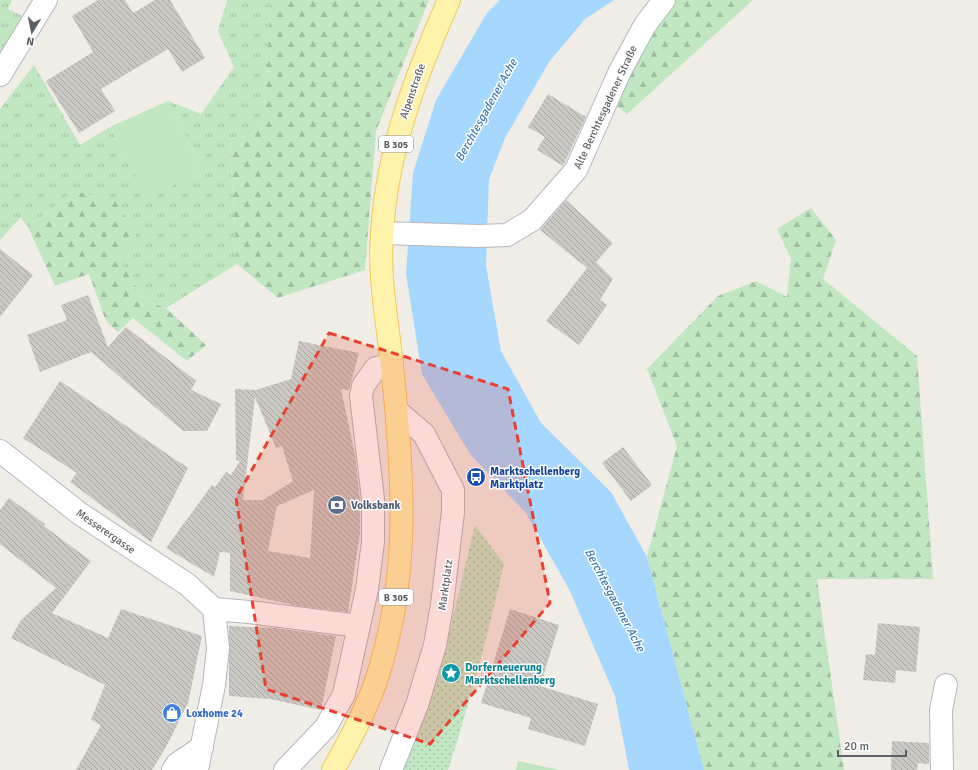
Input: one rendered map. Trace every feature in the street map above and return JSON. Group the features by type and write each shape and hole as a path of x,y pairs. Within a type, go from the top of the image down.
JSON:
{"main road":[{"name":"Alpenstraße","path":"382,234 386,194 396,142 411,90 449,0"},
{"name":"B 305","path":"333,770 353,736 374,685 386,646 396,595 402,550 403,515 397,411 384,304 381,267 382,234"}],"street":[{"path":"0,75 46,0"},
{"name":"Alte Berchtesgadener Straße","path":"382,234 479,236 507,235 532,220 576,170 620,71 645,25 664,0"},
{"path":"285,770 326,727 344,694 367,590 373,542 373,499 369,451 362,413 363,386 376,368 392,365"},
{"name":"Marktplatz","path":"391,770 417,705 435,645 442,605 453,512 453,490 424,434 397,411"},
{"name":"Messerergasse","path":"0,451 79,513 188,585 214,609"},
{"path":"197,770 214,685 218,648 214,609 359,626"},
{"path":"942,770 941,710 946,685"},
{"path":"173,770 177,764 202,747"}],"highlighted area":[{"path":"329,333 508,389 550,603 430,744 266,689 236,498"}],"green space":[{"path":"0,0 12,0 8,9 24,17 0,58"},
{"path":"227,0 271,0 263,128 230,144 237,264 166,308 145,301 74,191 28,227 21,217 0,240 0,109 34,65 80,145 110,127 147,198 203,170 168,101 201,114 234,67 218,31"},
{"path":"271,0 429,0 376,131 365,270 278,298 237,264 230,144 263,128"},
{"path":"673,0 753,0 627,114 614,104 626,76"},
{"path":"168,101 203,170 147,199 110,127"},
{"path":"74,191 117,201 136,237 119,260 145,301 166,308 206,345 187,361 133,318 118,332 106,321 89,274 55,286 28,227"},
{"path":"811,208 836,240 823,279 917,356 933,579 817,579 844,770 704,770 647,557 677,446 647,369 718,296 756,281 787,297 791,259 777,229"},
{"path":"475,525 504,564 464,719 448,770 401,770 439,675"},
{"path":"518,761 560,770 516,770"}],"water":[{"name":"Berchtesgadener Ache","path":"500,0 614,0 585,19 549,62 505,138 489,179 486,266 501,351 541,423 611,492 647,557 704,770 629,770 615,696 570,591 526,513 470,454 422,374 406,274 413,173 436,100 487,13"}],"building":[{"path":"98,0 125,0 133,13 155,0 170,0 205,58 182,72 168,49 101,89 115,111 79,133 46,81 93,52 72,16"},
{"path":"548,94 586,117 563,166 537,150 545,137 528,127"},
{"path":"566,200 613,243 596,262 613,279 600,300 607,305 579,345 546,321 587,268 540,230"},
{"path":"0,249 33,275 0,317"},
{"path":"88,295 108,347 126,327 196,381 191,390 221,404 207,431 183,431 91,352 40,372 27,335 67,320 61,305"},
{"path":"299,341 359,353 349,390 341,389 355,454 360,500 360,533 348,612 298,606 230,591 230,553 220,552 214,577 166,548 212,485 215,487 226,472 231,475 240,461 236,460 235,389 256,390 291,379","holes":["255,397 276,448 282,446 293,481 263,500 243,500","314,490 310,558 268,551 277,506"]},
{"path":"60,381 188,468 151,542 70,482 77,473 23,438"},
{"path":"623,447 652,485 631,501 602,463"},
{"path":"9,498 45,524 44,526 91,561 52,613 108,638 121,609 202,636 188,703 166,747 152,770 76,770 101,725 91,720 105,685 11,638 21,620 56,588 0,544 0,510"},
{"path":"510,609 559,625 540,686 598,704 585,746 528,729 531,718 481,703"},
{"path":"878,623 920,627 916,672 896,670 895,683 863,680 866,654 875,655"},
{"path":"229,626 275,628 336,636 321,710 270,699 229,696"},
{"path":"892,741 929,743 929,764 918,763 917,770 891,770"}],"place":[{"name":"Marktschellenberg Marktplatz","path":"476,477"},
{"name":"Volksbank","path":"337,505"},
{"name":"Dorferneuerung Marktschellenberg","path":"451,673"},
{"name":"Loxhome 24","path":"172,713"}]}
